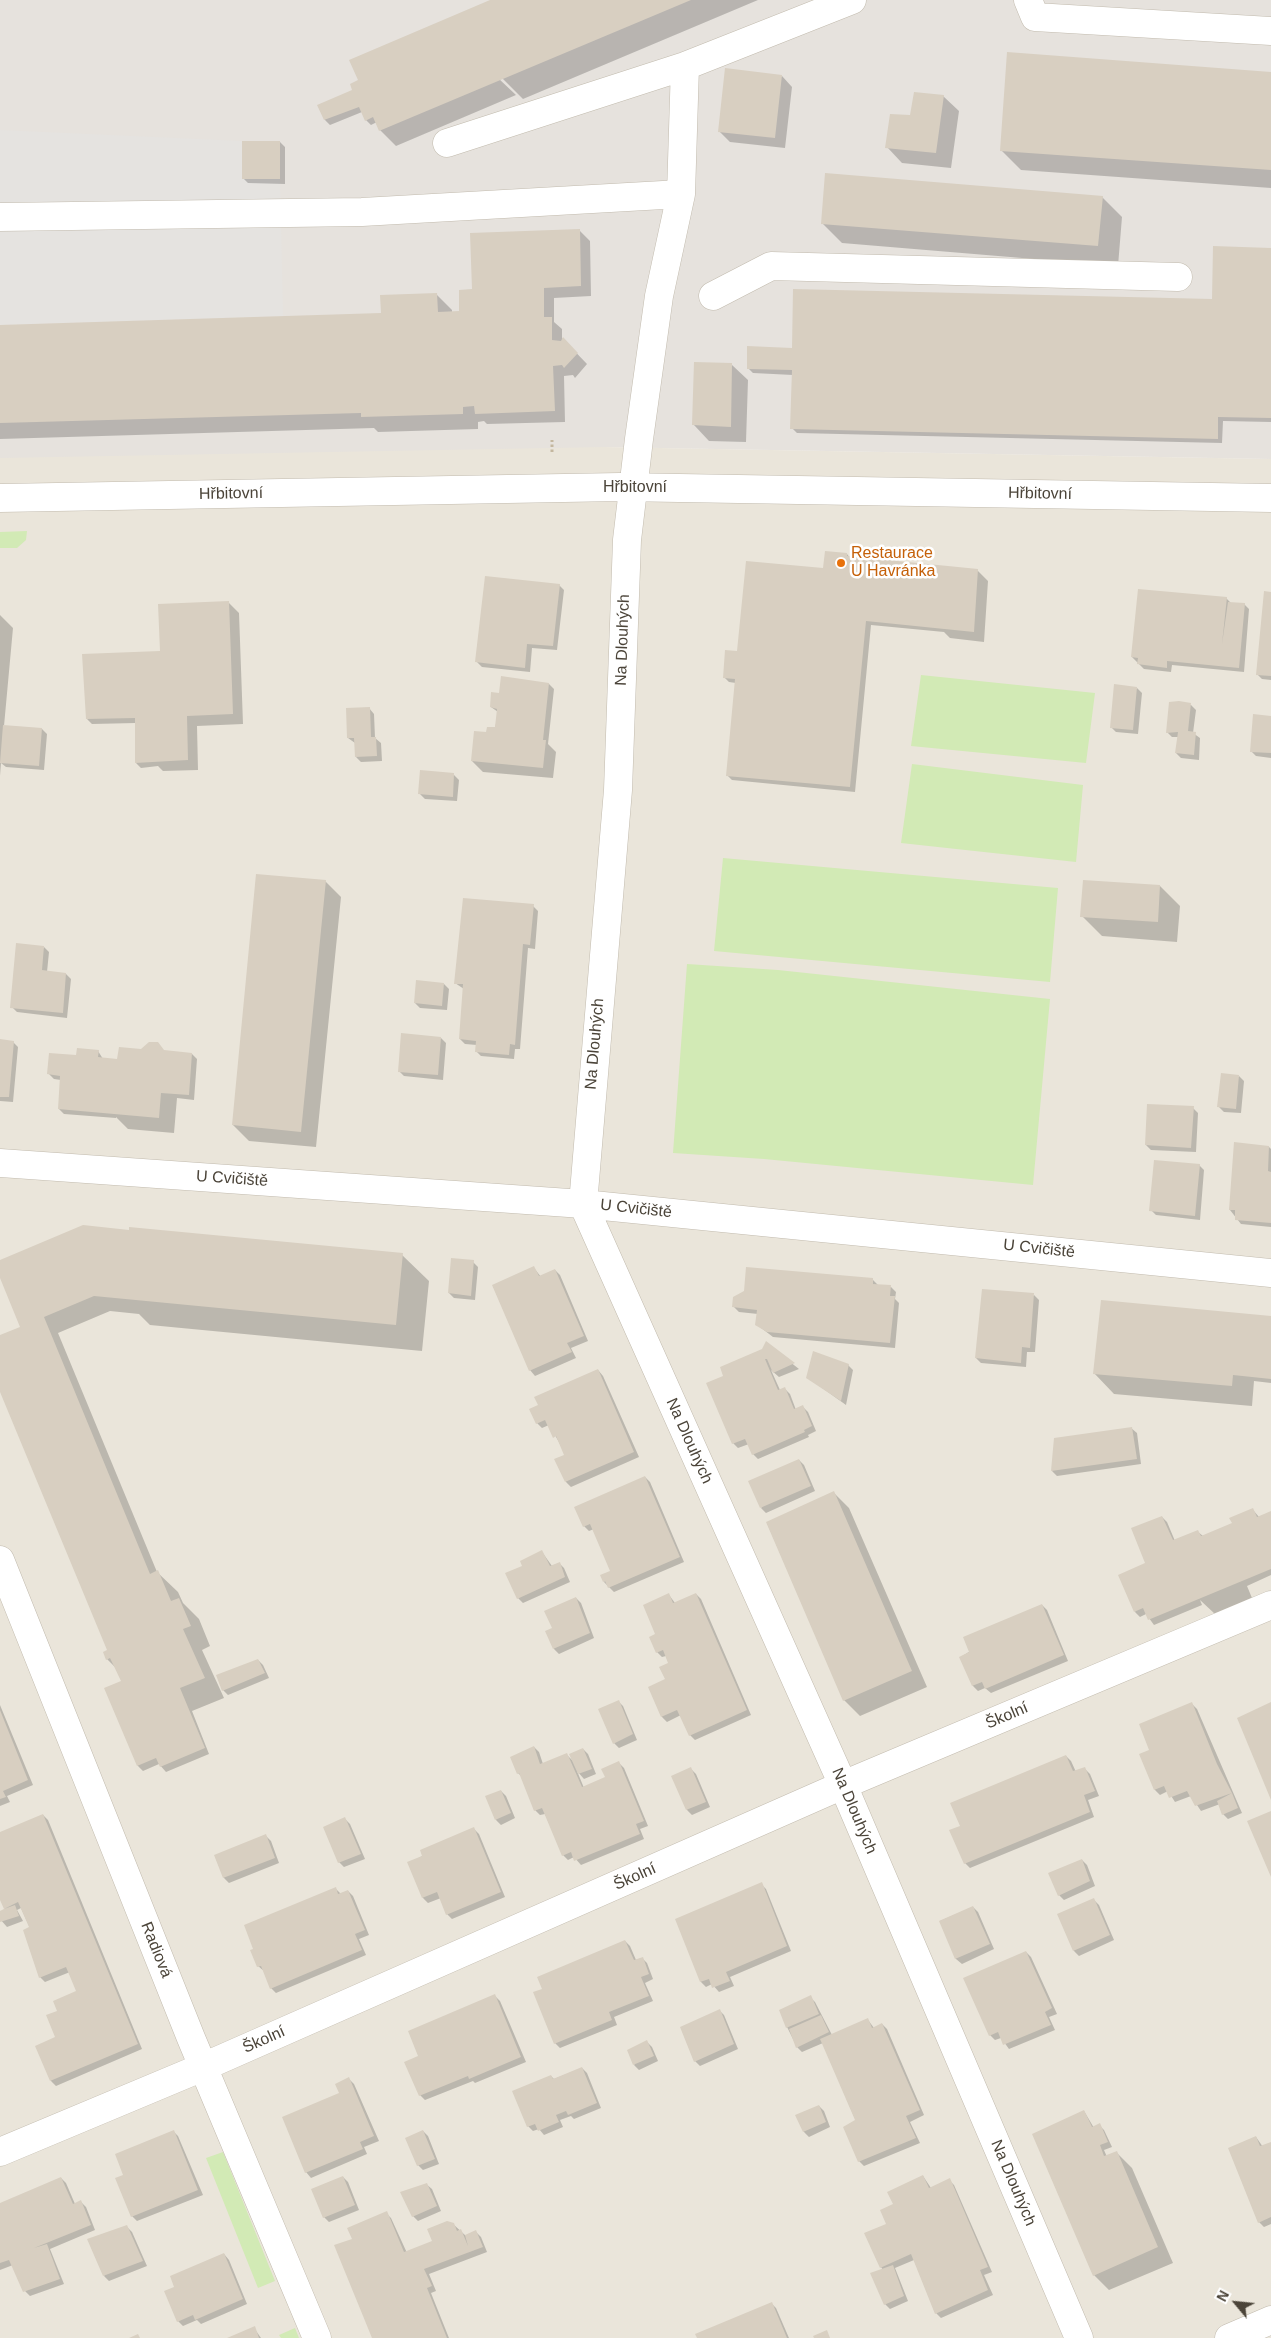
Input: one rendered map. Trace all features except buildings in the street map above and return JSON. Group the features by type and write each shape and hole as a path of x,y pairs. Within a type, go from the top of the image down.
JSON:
{"street":[{"path":"446,143 685,66 852,0"},
{"path":"1028,0 1035,17 1271,31"},
{"name":"Na Dlouhých","path":"685,66 681,194 659,296 627,540 618,790 582,1204 843,1785 1079,2338"},
{"path":"0,217 362,212 681,194"},
{"path":"713,296 771,266 1178,277"},
{"name":"Hřbitovní","path":"0,498 634,488 1271,498"},
{"name":"U Cvičiště","path":"0,1163 582,1204 1271,1273"},
{"name":"Radiová","path":"0,1560 203,2067 317,2338"},
{"name":"Školní","path":"0,2152 203,2067 843,1785 1271,1605"},
{"path":"1229,2338 1271,2320"}],"shaded area":[{"path":"0,0 1271,0 1271,459 605,447 0,458"},
{"path":"0,130 242,141 242,179 280,179 283,316 0,325"},
{"path":"549,446 1271,459 1271,2338 0,2338 0,457"}],"green space":[{"path":"27,531 26,540 17,548 0,548 0,532"},
{"path":"921,675 1095,693 1086,763 911,746"},
{"path":"912,764 1083,785 1076,862 901,843"},
{"path":"723,858 1058,888 1050,982 714,951"},
{"path":"687,964 778,970 1050,999 1033,1185 764,1159 673,1153"},
{"path":"223,2152 275,2281 258,2288 206,2158"},
{"path":"295,2328 299,2338 281,2338 279,2335"}],"place":[{"name":"Restaurace U Havránka","path":"841,563"}]}
